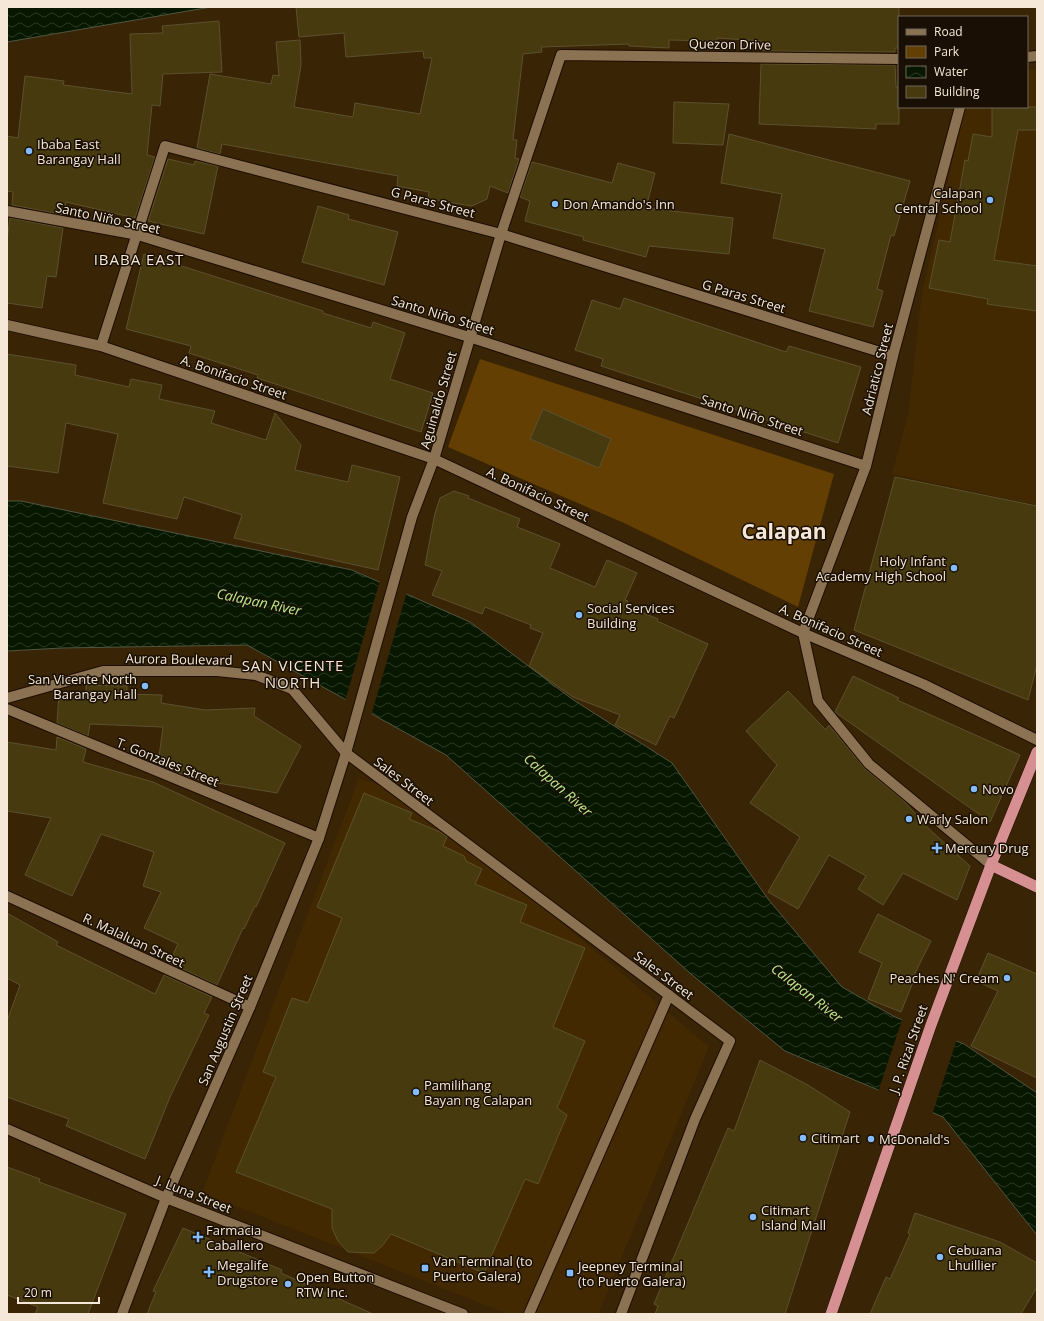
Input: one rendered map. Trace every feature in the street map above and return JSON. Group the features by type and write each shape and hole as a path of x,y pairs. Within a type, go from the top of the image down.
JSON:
{"highway":[{"name":"J. P. Rizal Street","path":"831,1314 931,1025 991,865 1037,752"},
{"path":"991,865 1037,887"}],"street":[{"name":"Quezon Drive","path":"561,55 898,59"},
{"name":"Aguinaldo Street","path":"346,753 412,517 434,460 469,337 501,234 561,55"},
{"name":"Adriatico Street","path":"803,633 866,466 893,356 960,108"},
{"name":"G Paras Street","path":"101,346 165,146 501,234 893,356"},
{"name":"Santo Niño Street","path":"7,211 138,234 469,337 866,466"},
{"name":"A. Bonifacio Street","path":"7,325 101,346 434,460 803,633 923,684 1037,740"},
{"path":"803,633 818,701 864,759 991,865"},
{"name":"Aurora Boulevard","path":"7,698 103,671 217,671 256,675 292,688 346,753"},
{"name":"T. Gonzales Street","path":"7,709 319,838"},
{"name":"San Augustin Street","path":"122,1314 166,1198 250,1007 319,838 346,753"},
{"name":"Sales Street","path":"346,753 730,1041 695,1119 621,1314"},
{"name":"R. Malaluan Street","path":"7,896 250,1007"},
{"path":"529,1314 669,995"},
{"name":"J. Luna Street","path":"7,1129 166,1198 463,1314"}],"shaded area":[{"path":"1028,70 1037,70 1037,505 892,474 908,415 922,293 965,108 1028,108"},
{"name":"Pamilihang Bayan ng Calapan","path":"359,778 414,798 709,1047 598,1314 508,1314 202,1193"}],"green space":[{"path":"480,359 834,474 798,607 624,523 448,447"}],"water":[{"path":"7,7 211,7 7,42"},
{"name":"Calapan River","path":"7,501 21,501 352,570 470,622 572,699 672,763 768,899 842,987 895,1017 964,1044 1037,1093 1037,1235 943,1117 785,1051 691,974 446,755 247,645 62,648 7,651"}],"pier":[{"path":"380,580 407,592 371,716 345,701"},
{"path":"903,1017 957,1039 932,1115 878,1092"}],"building":[{"path":"296,7 899,7 898,48 895,48 895,52 762,51 762,41 717,38 717,41 669,40 669,48 629,46 629,44 541,47 542,52 523,54 513,140 517,140 515,158 519,159 508,193 490,186 487,199 472,206 428,199 429,192 397,186 398,176 222,144 220,154 197,148 210,74 271,84 273,75 279,76 276,42 300,40 301,65 294,107 353,117 355,103 420,114 432,58 424,58 423,51 346,57 344,33 299,37"},
{"path":"219,21 222,72 163,74 160,106 152,105 147,155 155,157 135,218 66,202 64,215 12,205 13,192 7,191 7,136 18,138 25,76 64,81 63,85 132,94 130,34 163,33 162,26"},
{"path":"761,64 895,65 896,87 898,87 899,124 876,124 876,129 759,124"},
{"path":"674,102 729,104 723,145 673,143"},
{"path":"1037,107 1037,130 1018,130 994,260 1037,266 1037,311 987,304 988,299 929,288 939,240 950,242 965,160 968,161 973,134 992,137 992,108"},
{"path":"729,134 910,181 894,236 891,235 877,289 883,291 873,327 809,311 825,249 773,238 782,194 721,183"},
{"path":"168,159 194,165 195,161 218,166 204,234 148,221"},
{"path":"532,162 612,183 618,163 655,173 646,208 733,218 729,254 649,246 646,257 583,240 584,237 525,221 530,201 520,197"},
{"path":"318,206 349,215 348,219 398,232 384,285 302,262"},
{"path":"10,218 63,228 56,277 47,276 42,308 7,303 7,241"},
{"path":"144,254 323,311 323,313 371,328 373,322 405,333 390,379 433,393 421,432 257,378 258,375 189,353 191,346 126,329"},
{"path":"624,298 786,352 789,346 861,367 838,443 601,366 603,359 575,350 592,300 620,309"},
{"path":"7,354 76,365 75,375 129,387 131,379 162,385 159,399 215,411 211,423 266,440 275,413 301,445 295,470 348,482 352,465 400,477 378,570 234,538 242,515 184,497 177,519 103,503 118,434 66,423 58,473 7,466"},
{"path":"543,409 611,439 599,468 530,439"},
{"name":"Holy Infant Academy High School","path":"895,477 1037,506 1037,665 1028,700 854,630"},
{"path":"454,491 469,496 468,498 520,519 517,527 560,544 550,568 595,587 607,560 637,573 625,600 628,601 626,606 658,619 657,621 708,644 674,718 670,716 656,745 615,725 620,715 573,697 529,666 543,633 530,628 531,625 485,607 482,614 432,595 442,571 425,565 435,513 440,498"},
{"name":"Novo","path":"853,676 899,698 897,700 1020,755 990,822 835,712"},
{"path":"86,685 127,686 127,694 162,695 161,703 205,710 255,708 254,716 301,746 277,793 194,779 158,764 163,727 90,724 88,736 57,723 59,693 86,695"},
{"path":"788,691 826,730 829,725 865,769 903,800 928,828 970,866 957,900 903,873 883,905 858,889 866,876 829,855 798,909 768,892 800,837 750,803 777,765 746,731"},
{"path":"57,737 86,749 83,762 153,782 285,843 256,907 255,906 244,929 243,928 217,985 169,963 178,944 144,928 161,892 143,886 154,852 101,834 72,896 25,875 51,818 7,811 7,742 56,750"},
{"name":"Pamilihang Bayan ng Calapan","path":"364,793 412,813 409,819 440,832 447,837 443,846 464,856 466,861 482,869 475,884 527,905 520,922 585,948 553,1027 585,1041 557,1108 567,1115 538,1184 525,1179 484,1273 391,1234 382,1246 374,1253 348,1252 338,1241 332,1228 332,1209 236,1172 276,1077 263,1072 292,998 308,1003 342,918 317,907"},
{"path":"7,913 58,942 56,945 155,994 164,975 212,997 204,1013 209,1015 170,1097 145,1159 66,1126 69,1119 7,1097 7,1021 20,985 7,978"},
{"path":"878,914 931,941 911,981 913,982 901,1012 868,999 882,963 859,952"},
{"path":"988,953 1037,974 1037,1078 971,1046 998,991 976,981"},
{"name":"Citimart Island Mall","path":"760,1060 808,1085 850,1112 785,1314 655,1314 658,1306 654,1304 728,1128 734,1131"},
{"path":"7,1167 40,1179 39,1182 126,1214 88,1314 35,1314 38,1307 7,1295"},
{"path":"915,1213 1000,1242 1037,1263 1037,1287 1021,1314 870,1314 886,1277 890,1279 910,1234 908,1233"},
{"path":"183,1228 282,1270 281,1273 373,1314 147,1314 156,1292 153,1291"}],"place":[{"name":"Ibaba East Barangay Hall","path":"29,151"},
{"name":"Calapan Central School","path":"990,200"},
{"name":"Don Amando's Inn","path":"555,204"},
{"name":"Holy Infant Academy High School","path":"954,568"},
{"name":"Social Services Building","path":"579,615"},
{"name":"San Vicente North Barangay Hall","path":"145,686"},
{"name":"Novo","path":"974,789"},
{"name":"Warly Salon","path":"909,819"},
{"name":"Mercury Drug","path":"937,848"},
{"name":"Peaches N' Cream","path":"1007,978"},
{"name":"Pamilihang Bayan ng Calapan","path":"416,1092"},
{"name":"Citimart","path":"803,1138"},
{"name":"McDonald's","path":"871,1139"},
{"name":"Citimart Island Mall","path":"753,1217"},
{"name":"Farmacia Caballero","path":"198,1237"},
{"name":"Cebuana Lhuillier","path":"940,1257"},
{"name":"Van Terminal (to Puerto Galera)","path":"425,1268"},
{"name":"Megalife Drugstore","path":"209,1272"},
{"name":"Jeepney Terminal (to Puerto Galera)","path":"570,1273"},
{"name":"Open Button RTW Inc.","path":"288,1284"}],"district":[{"name":"IBABA EAST","path":"139,260"},
{"name":"Calapan","path":"784,532"},
{"name":"SAN VICENTE NORTH","path":"293,674"}]}
